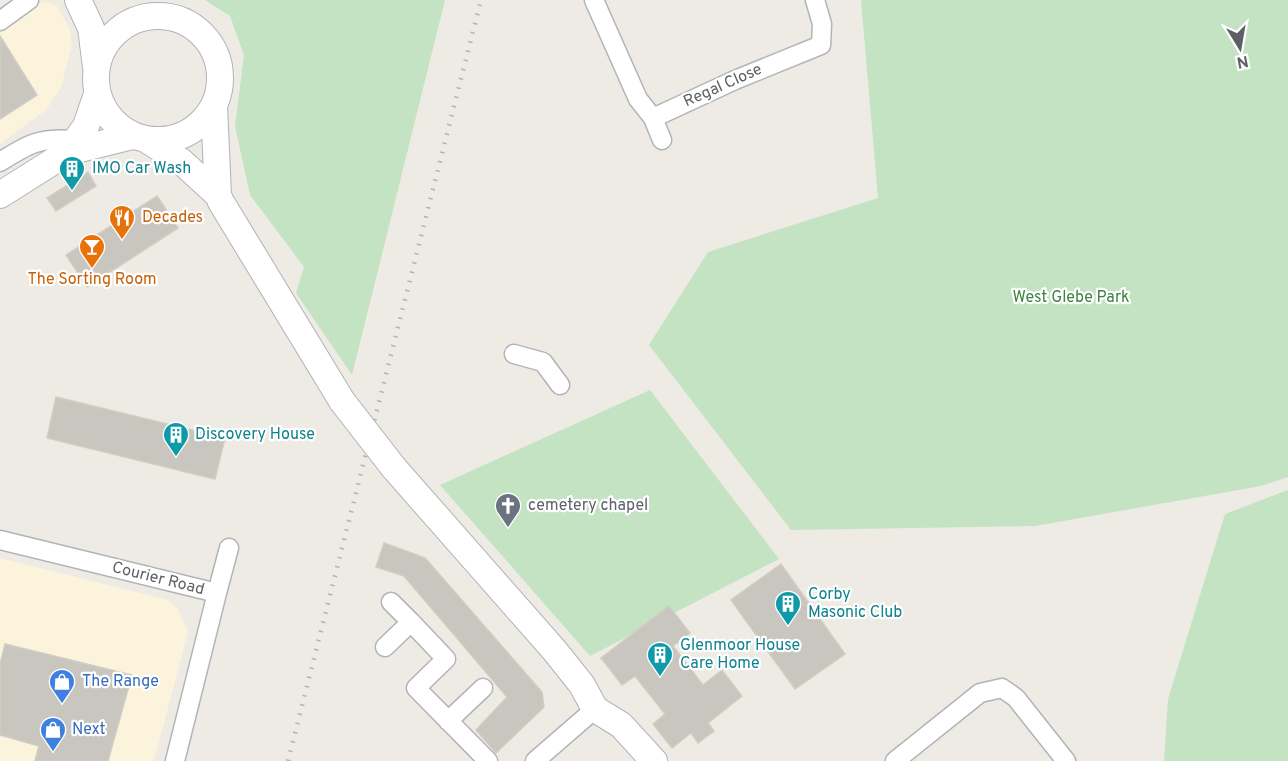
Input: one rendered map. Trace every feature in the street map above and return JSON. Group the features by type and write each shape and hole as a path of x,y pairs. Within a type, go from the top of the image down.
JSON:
{"street":[{"path":"0,21 29,0"},
{"path":"78,0 91,28 97,94 104,111 117,126 182,162 218,195 226,212 342,401 394,468 555,651 582,685 595,709 621,725 654,761"},
{"path":"127,0 157,16"},
{"path":"594,0 638,99 653,118 662,140"},
{"name":"Regal Close","path":"653,118 821,45 822,24 815,0"},
{"path":"96,67 103,47 117,30 136,20 157,16 178,19 197,29 211,45 219,64 220,86 214,106 218,195"},
{"path":"0,195 71,146 86,126 97,94"},
{"path":"0,162 20,149 39,141 57,139 71,146 140,138 174,140 198,127 214,106"},
{"path":"514,354 543,362 560,385"},
{"name":"Courier Road","path":"0,540 218,593 175,761"},
{"path":"218,593 229,548"},
{"path":"391,602 446,659 416,688 488,761"},
{"path":"385,647 411,622"},
{"path":"448,721 483,688"},
{"path":"895,761 980,693 1002,688 1016,698 1066,761"},
{"path":"535,761 595,709"}],"shaded area":[{"path":"42,2 50,2 57,6 69,27 72,44 61,88 46,110 0,144 0,33"},
{"path":"0,558 168,600 178,609 188,632 154,761 0,761"}],"green space":[{"path":"205,0 445,0 352,375 296,293 304,267 250,195 235,126 244,55 230,16"},
{"name":"West Glebe Park","path":"861,0 1288,0 1288,477 1261,486 1035,526 791,530 649,345 708,252 878,198"},
{"path":"650,390 779,559 590,656 440,485"},
{"path":"1288,490 1288,761 1164,761 1168,699 1225,514"}],"building":[{"path":"0,36 37,95 0,119"},
{"name":"IMO Car Wash","path":"88,172 96,186 56,211 47,198"},
{"name":"Decades","path":"157,196 178,228 87,287 66,255"},
{"name":"Discovery House","path":"56,397 225,438 215,479 47,438"},
{"path":"384,543 425,558 542,692 544,707 496,753 476,730 507,697 404,576 376,567"},
{"name":"Corby Masonic Club","path":"781,564 845,654 795,689 731,600"},
{"name":"Glenmoor House Care Home","path":"669,606 690,633 673,646 703,685 722,670 742,696 708,723 714,731 698,743 691,733 672,748 653,724 665,714 635,676 622,685 601,658"},
{"name":"The Range","path":"5,644 132,675 108,761 35,761 39,746 0,735 0,664"}],"railway":[{"path":"288,761 481,0"}],"place":[{"name":"IMO Car Wash","path":"72,192"},
{"name":"Decades","path":"122,241"},
{"name":"The Sorting Room","path":"92,270"},
{"name":"Discovery House","path":"176,458"},
{"name":"cemetery chapel","path":"508,529"},
{"name":"Corby Masonic Club","path":"788,627"},
{"name":"Glenmoor House Care Home","path":"660,678"},
{"name":"The Range","path":"62,705"},
{"name":"Next","path":"53,753"}]}
